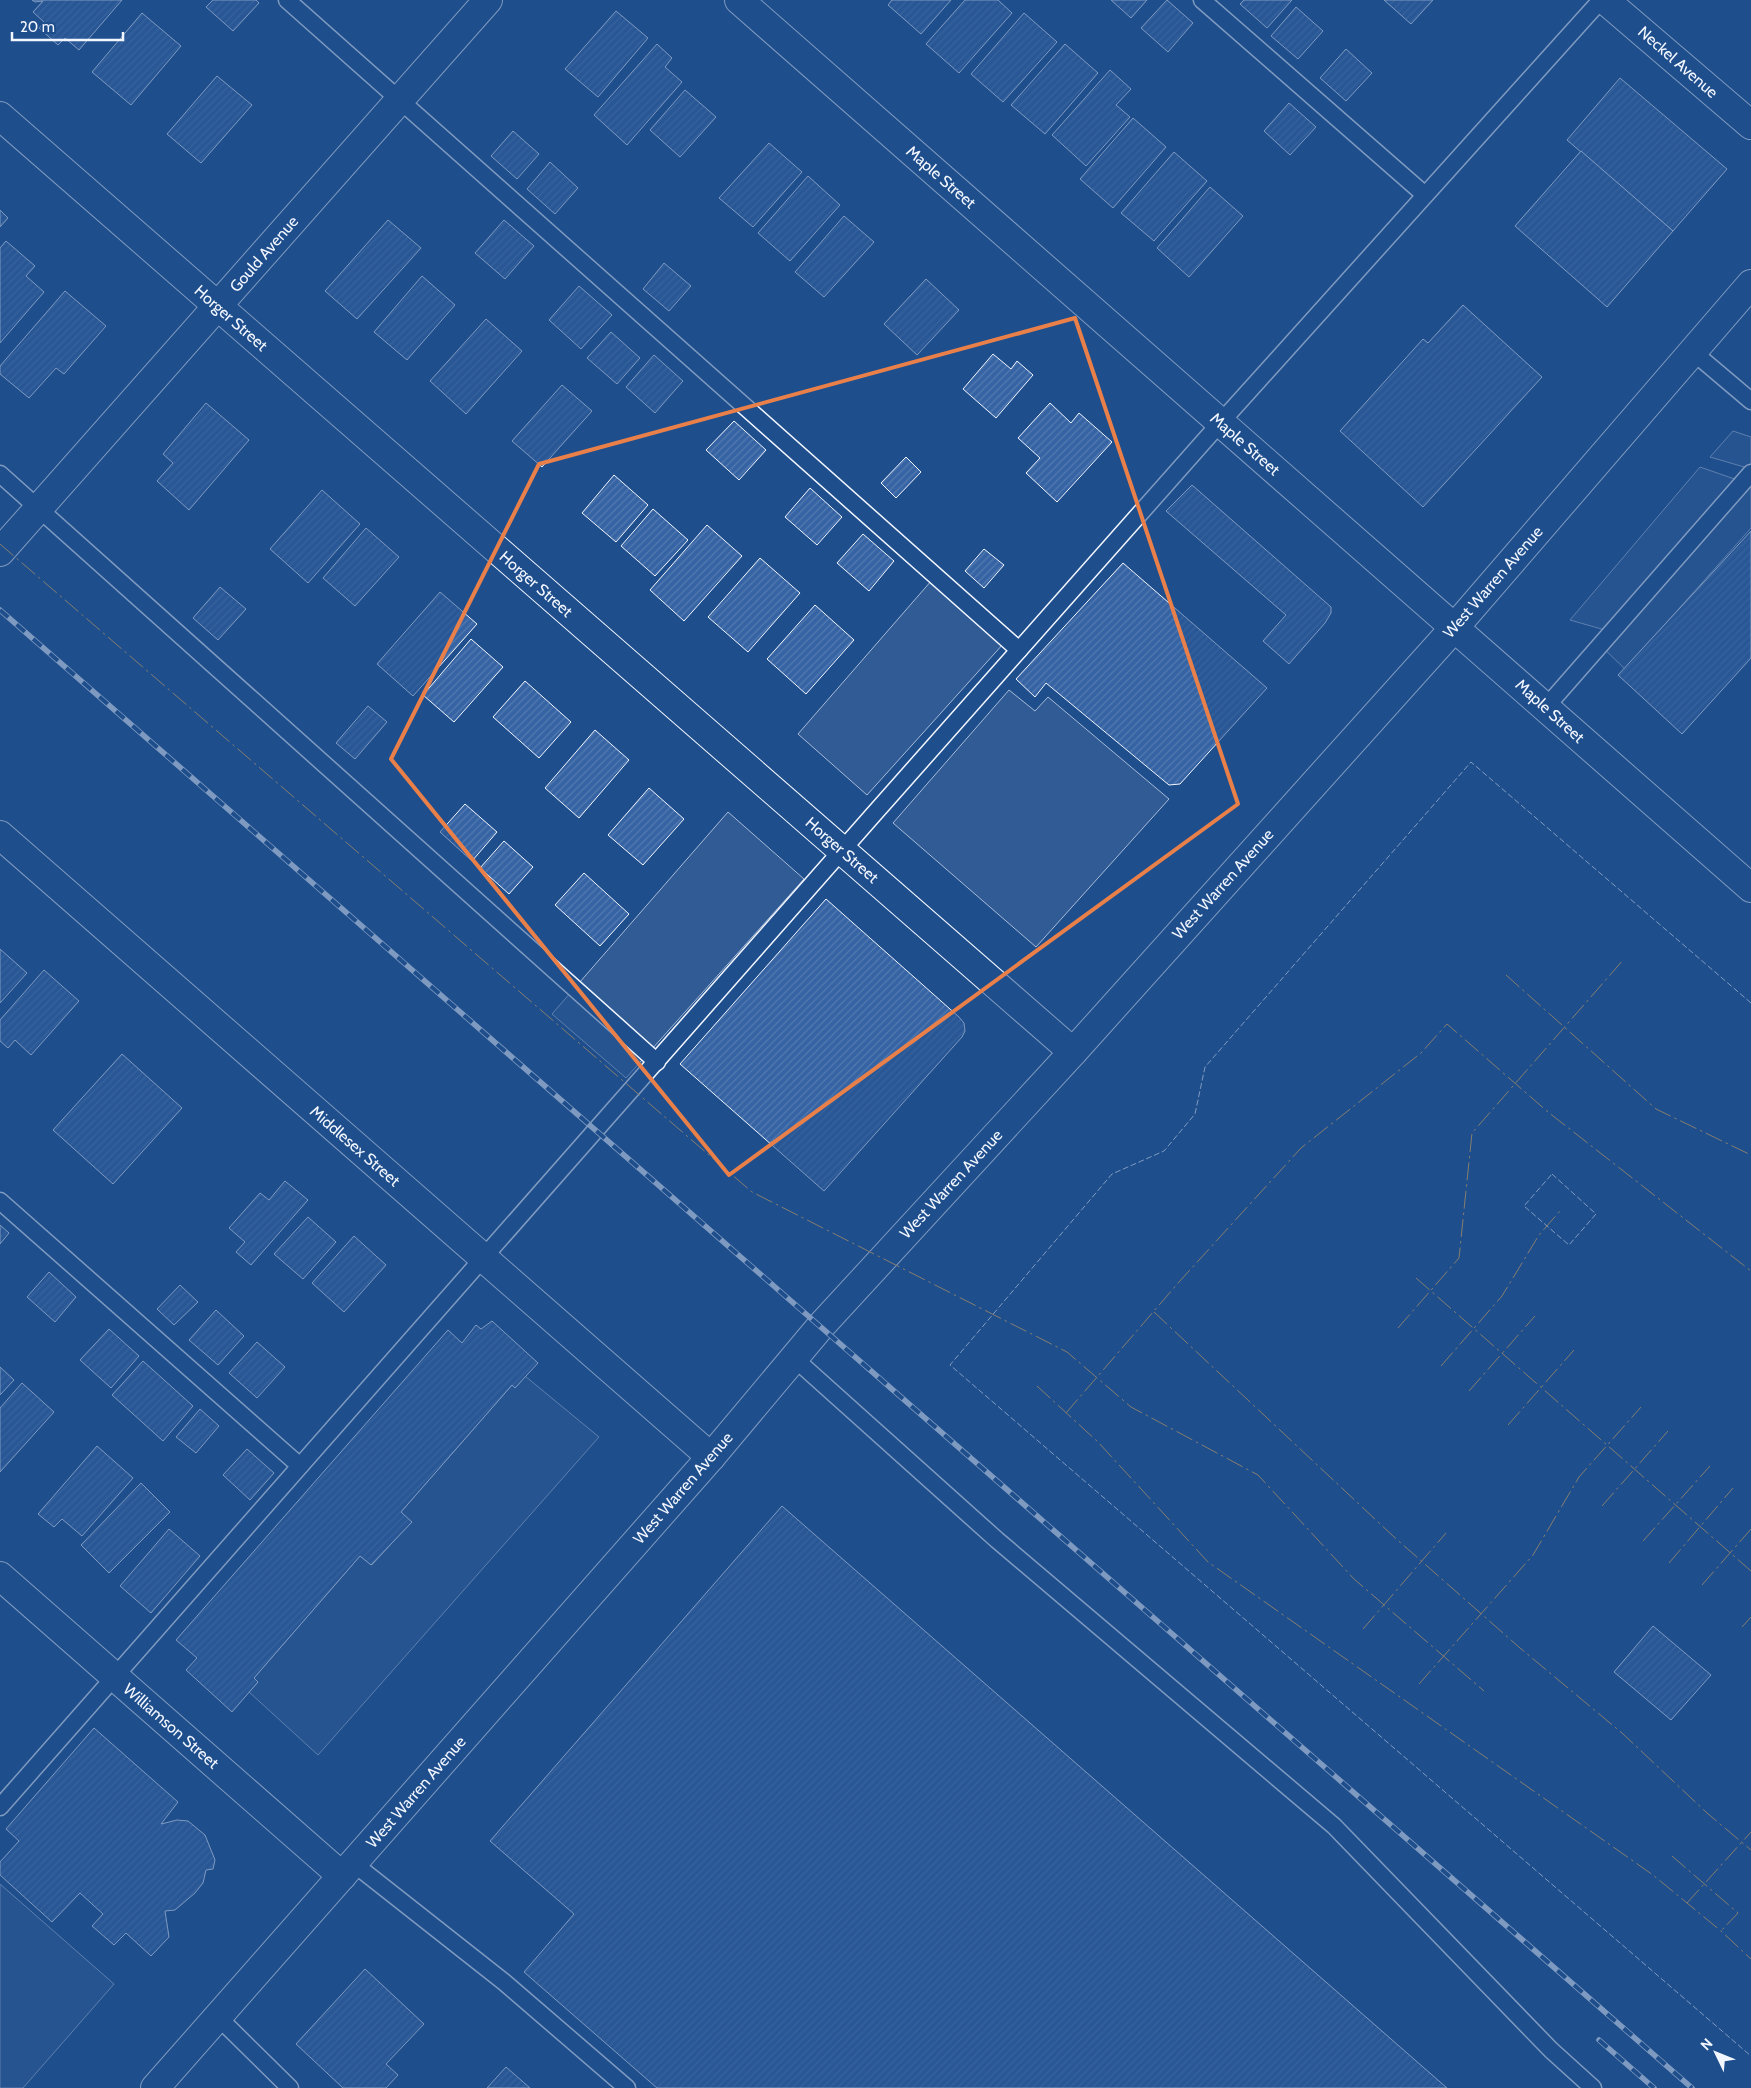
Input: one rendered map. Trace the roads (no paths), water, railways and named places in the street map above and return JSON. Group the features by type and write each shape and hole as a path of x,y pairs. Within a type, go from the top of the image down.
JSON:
{"street":[{"name":"Gould Avenue","path":"0,552 488,0"},
{"name":"Maple Street","path":"739,0 1751,888"},
{"name":"Neckel Avenue","path":"1606,0 1751,125"},
{"name":"Horger Street","path":"0,116 1073,1052"},
{"name":"West Warren Avenue","path":"155,2088 711,1457 794,1358 1073,1052 1455,627 1692,351 1748,293"},
{"name":"Middlesex Street","path":"0,835 711,1457"},
{"name":"Williamson Street","path":"0,1576 114,1676 348,1869"}],"lane":[{"path":"287,0 1019,650"},
{"path":"1202,0 1425,195"},
{"path":"0,1807 657,1062 841,850 1221,422 1601,0"},
{"path":"1692,351 1751,401"},
{"path":"1546,707 1751,473"},
{"path":"0,474 657,1062"},
{"path":"0,1201 300,1466"},
{"path":"794,1358 997,1540 1334,1826 1551,2050 1593,2088"},
{"path":"348,1869 504,1982 627,2088"},
{"path":"218,2017 290,2088"}],"railway":[{"path":"0,610 1692,2088"},
{"path":"1599,2040 1654,2088"}]}
